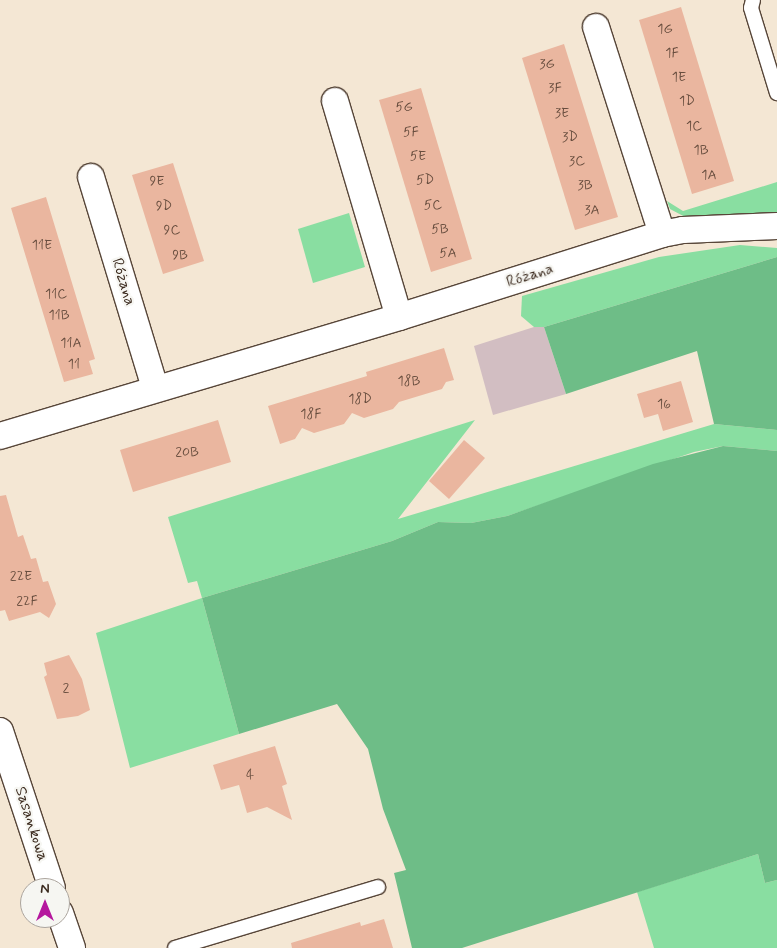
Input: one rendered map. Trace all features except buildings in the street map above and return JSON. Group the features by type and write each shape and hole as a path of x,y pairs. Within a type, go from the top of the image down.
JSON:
{"street":[{"path":"596,27 662,234"},
{"path":"335,101 399,317"},
{"name":"Różana","path":"91,177 155,387"},
{"name":"Różana","path":"0,436 155,387 399,317 662,234 683,230 777,226"},
{"name":"Sasankowa","path":"0,731 49,878"},
{"path":"65,928 72,948"}],"lane":[{"path":"753,0 751,8 777,93"},
{"path":"175,948 378,887"}],"shaded area":[{"path":"534,327 544,327 566,394 493,415 474,346"}],"green space":[{"path":"777,182 777,218 689,219 670,209 667,201 683,211"},
{"path":"349,213 365,267 313,283 298,229"},
{"path":"740,245 777,248 777,257 544,327 534,327 521,316 522,296 659,257"},
{"path":"777,257 777,430 714,424 697,351 566,394 544,327"},
{"path":"475,420 398,519 714,424 777,430 777,451 723,446 694,452 507,516 471,523 438,522 392,541 202,598 197,581 188,583 168,517"},
{"path":"723,446 777,451 777,880 765,883 758,854 462,948 412,948 394,873 406,870 383,809 368,749 337,704 239,734 202,598 392,541 438,522 471,523 507,516 653,464"},
{"path":"202,598 239,734 130,768 96,633"},
{"path":"758,854 765,883 777,880 777,948 654,948 637,892"}]}
